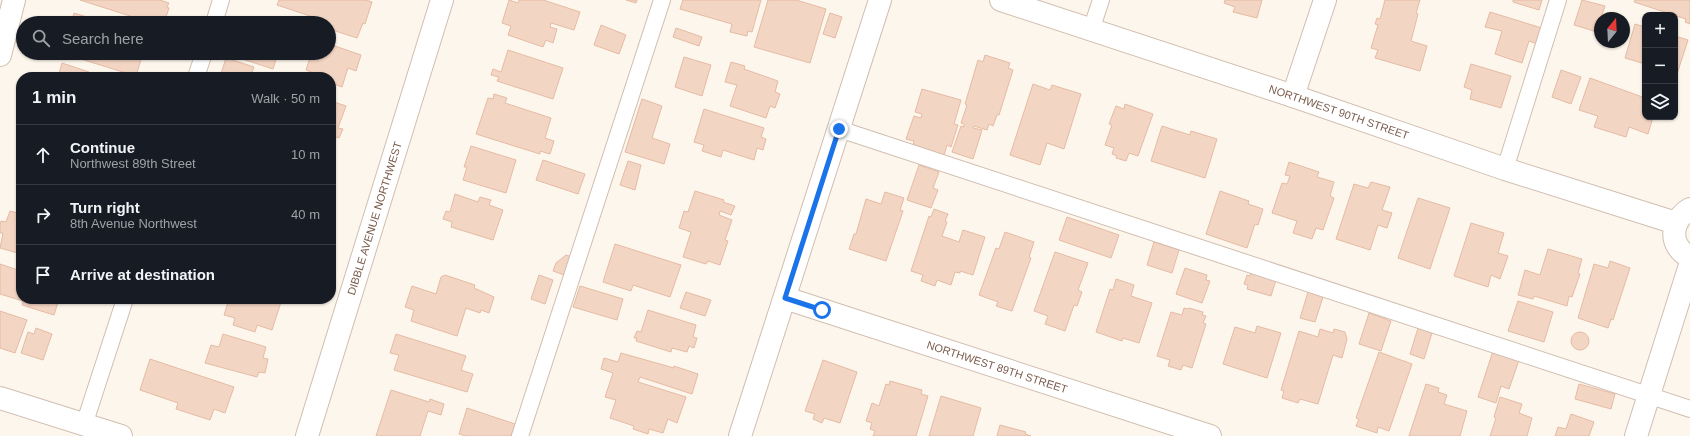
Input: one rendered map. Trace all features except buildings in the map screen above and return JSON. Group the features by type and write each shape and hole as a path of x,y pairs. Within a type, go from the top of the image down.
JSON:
{"street":[{"path":"0,55 14,0"},
{"name":"DIBBLE AVENUE NORTHWEST","path":"306,436 442,0"},
{"path":"740,436 880,0"},
{"name":"NORTHWEST 90TH STREET","path":"1001,0 1293,96 1505,169 1683,216"},
{"path":"1293,96 1325,0"},
{"path":"1683,216 1674,237 1682,252 1690,258"},
{"path":"1636,436 1690,265"},
{"name":"NORTHWEST 89TH STREET","path":"785,298 1210,436"},
{"path":"0,398 121,436"}],"lane":[{"path":"216,16 221,0"},
{"path":"520,436 662,0"},
{"path":"1091,30 1101,0"},
{"path":"1505,169 1558,0"},
{"path":"198,72 202,60"},
{"path":"839,129 1690,409"},
{"path":"84,425 123,304"}],"route":[{"path":"822,310 785,298 839,129"}]}
